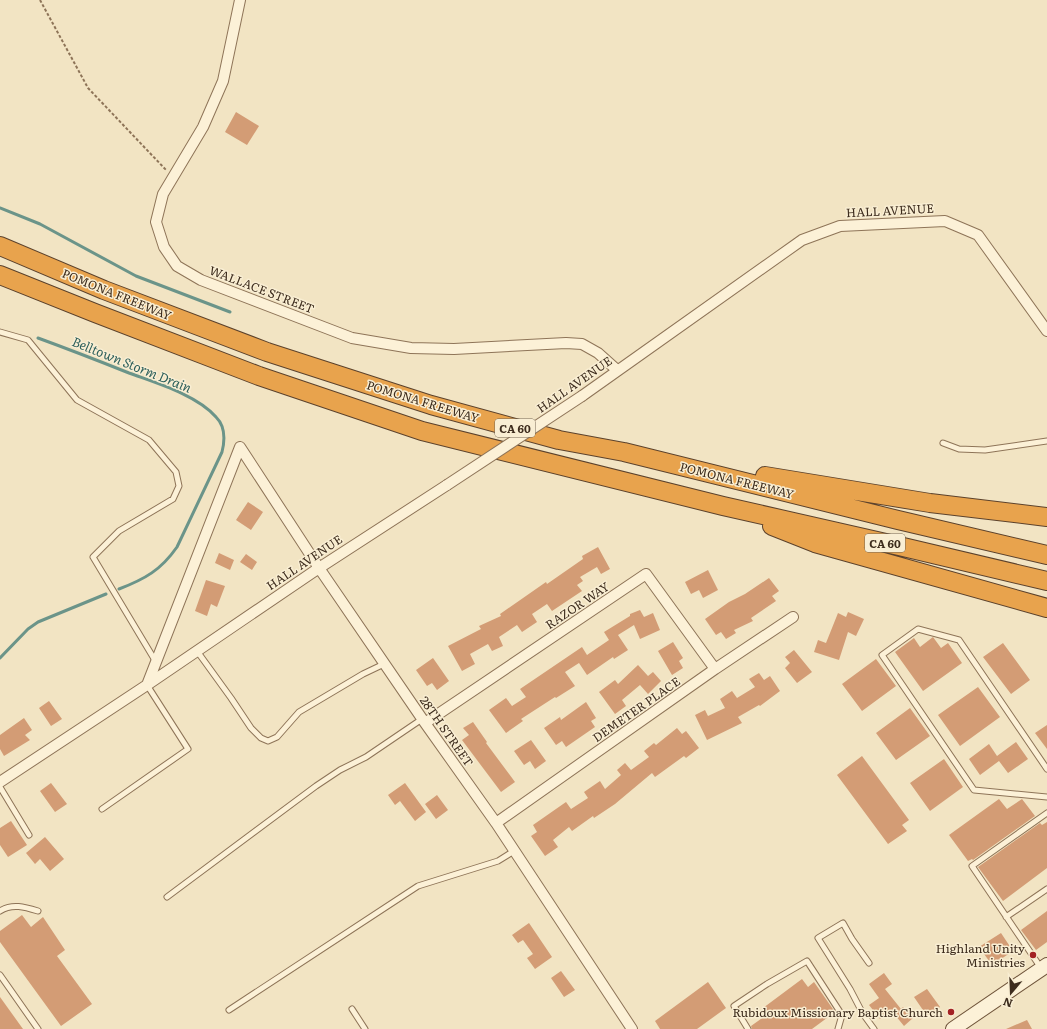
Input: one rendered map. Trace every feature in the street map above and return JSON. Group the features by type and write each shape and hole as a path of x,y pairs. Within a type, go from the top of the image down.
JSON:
{"highway":[{"name":"POMONA FREEWAY","path":"0,246 104,290 267,352 431,405 559,440 624,452 898,520 1047,555"},
{"name":"POMONA FREEWAY","path":"0,275 259,376 422,430 723,506 1047,581"},
{"path":"624,452 930,503 1047,517"},
{"path":"723,506 815,543 1047,608"}],"main road":[{"path":"953,1029 1044,967"}],"street":[{"name":"WALLACE STREET","path":"240,0 223,82 203,127 163,194 156,222 164,247 177,266 201,280 352,338 411,348 454,349 566,343 582,344 598,353 617,370"},
{"name":"HALL AVENUE","path":"0,782 147,685 319,568 582,396 802,240 840,226 945,221 978,235 1047,331"},
{"name":"28TH STREET","path":"156,662 240,448 384,664 496,823 632,1029"},
{"name":"RAZOR WAY","path":"424,721 646,574 715,669"},
{"name":"DEMETER PLACE","path":"496,823 715,669 793,617"},
{"path":"147,685 156,662"}],"lane":[{"path":"0,332 28,340 77,400 149,440 176,472 179,486 173,499 119,531 93,557 156,662"},
{"path":"943,443 959,449 985,450 1047,441"},
{"path":"1047,769 959,640 918,630 882,655 974,790 1047,796"},
{"path":"197,650 251,728 261,738 268,741 277,737 299,712 363,674 384,664"},
{"path":"102,809 188,749 147,685"},
{"path":"167,897 316,786 340,770 372,753 424,721"},
{"path":"0,788 29,835"},
{"path":"1044,967 1006,917 972,866 1047,813"},
{"path":"229,1010 418,886 498,862 514,851"},
{"path":"1006,917 1047,889"},
{"path":"0,911 6,907 21,906 38,911"},
{"path":"869,963 843,923 818,938 850,989 863,1014 874,1029"},
{"path":"748,1029 734,1006 767,984 807,961 842,1015 838,1029"},
{"path":"0,975 38,1029"},
{"path":"352,1009 365,1029"}],"path":[{"path":"40,0 88,88 173,177"}],"building":[{"path":"236,112 259,126 247,145 225,132"},
{"path":"248,502 263,512 251,530 236,520"},
{"path":"598,547 610,569 601,574 597,567 580,577 583,581 577,585 582,591 552,611 547,604 532,614 537,622 522,632 517,625 499,637 503,646 492,651 488,644 470,654 475,664 462,671 448,646 481,629 479,626 501,616 500,614 546,582 547,584 583,559 582,556"},
{"path":"219,553 234,560 230,570 215,563"},
{"path":"246,554 257,562 252,570 240,562"},
{"path":"708,570 718,590 703,598 699,590 691,594 685,582"},
{"path":"769,578 779,591 772,596 776,601 751,618 753,621 734,630 736,633 726,639 721,632 716,635 705,619 729,602 745,594"},
{"path":"206,580 225,586 217,607 211,604 207,616 195,611"},
{"path":"640,610 644,617 653,613 660,630 640,639 634,625 618,635 628,650 614,659 613,657 587,675 579,663 565,672 575,686 521,719 523,721 506,733 489,710 506,698 512,706 526,697 520,689 582,647 587,655 609,640 604,632 630,616 630,614"},
{"path":"848,612 864,619 856,636 848,632 839,660 814,652 818,640 826,643 838,613 846,617"},
{"path":"933,637 941,648 948,643 962,663 923,691 895,652 914,638 920,647"},
{"path":"673,642 683,658 679,661 683,668 672,675 658,651"},
{"path":"1003,643 1030,680 1011,694 983,657"},
{"path":"794,650 812,672 797,683 785,668 790,663 785,657"},
{"path":"433,658 449,681 437,690 432,683 427,686 416,670"},
{"path":"876,659 896,686 862,711 842,684"},
{"path":"638,665 648,676 653,672 661,681 648,694 640,685 622,700 626,706 615,714 599,692 615,680 618,684"},
{"path":"759,673 764,680 770,676 780,691 760,706 759,705 738,717 742,723 707,740 695,715 705,710 708,716 725,708 720,699 732,691 737,698 755,687 749,679"},
{"path":"978,687 1000,717 960,746 938,715"},
{"path":"49,701 62,719 51,726 39,708"},
{"path":"586,702 596,718 591,721 595,727 566,747 562,741 556,745 544,728 560,717 561,720"},
{"path":"910,708 930,736 896,760 876,733"},
{"path":"24,718 32,730 25,735 30,740 4,756 0,749 0,735"},
{"path":"473,722 487,742 486,743 515,782 501,792 462,740 469,735 463,728"},
{"path":"1047,725 1047,749 1035,733"},
{"path":"677,728 682,734 686,731 699,748 686,758 684,756 655,777 652,773 615,804 594,818 593,816 572,831 569,827 553,840 558,847 545,856 531,836 537,832 533,825 566,802 571,809 588,798 584,792 600,781 605,789 621,775 617,770 625,763 631,770 649,757 644,751 654,743 656,745"},
{"path":"531,740 546,761 535,769 530,761 524,765 514,751"},
{"path":"1016,742 1028,759 1008,773 999,761 980,775 969,759 989,744 997,756"},
{"path":"862,756 909,820 902,825 907,831 888,844 837,775"},
{"path":"944,759 963,787 930,811 910,783"},
{"path":"51,783 67,804 55,812 40,791"},
{"path":"405,783 426,812 415,821 400,801 395,805 388,795"},
{"path":"437,795 448,810 436,819 425,804"},
{"path":"999,799 1007,809 1022,799 1035,816 973,860 968,861 949,835"},
{"path":"11,821 27,845 8,857 0,845 0,828"},
{"path":"1047,822 1047,868 1003,901 978,867 1040,823 1042,825"},
{"path":"45,837 64,859 50,871 40,859 35,864 26,853"},
{"path":"1047,911 1047,942 1036,950 1021,930"},
{"path":"22,915 31,927 43,917 65,950 57,956 92,1004 61,1026 0,942 0,931"},
{"path":"529,923 552,957 535,969 527,958 533,954 523,940 518,943 512,935"},
{"path":"1001,933 1013,951 992,965 979,947"},
{"path":"561,971 575,990 564,997 551,978"},
{"path":"884,973 892,984 885,989 901,1009 903,1007 913,1018 904,1026 891,1010 880,1019 869,1005 879,998 869,984"},
{"path":"802,979 808,987 814,982 835,1012 812,1029 752,1029 751,1026 768,1014 763,1008"},
{"path":"708,982 726,1008 697,1029 660,1029 655,1021"},
{"path":"927,989 940,1007 927,1016 914,997"},
{"path":"0,997 23,1029 0,1029"},
{"path":"1027,1020 1032,1029 1006,1029"}],"waterway":[{"path":"0,208 40,224 136,276 230,312"},
{"name":"Belltown Storm Drain","path":"38,338 176,390 208,409 216,417 223,429 224,443 222,452 177,547 165,562 152,573 119,589"},
{"name":"Belltown Storm Drain","path":"0,658 28,629 38,622 106,594"}],"place":[{"name":"Highland Unity Ministries","path":"1033,955"},
{"name":"Rubidoux Missionary Baptist Church","path":"951,1012"}]}
